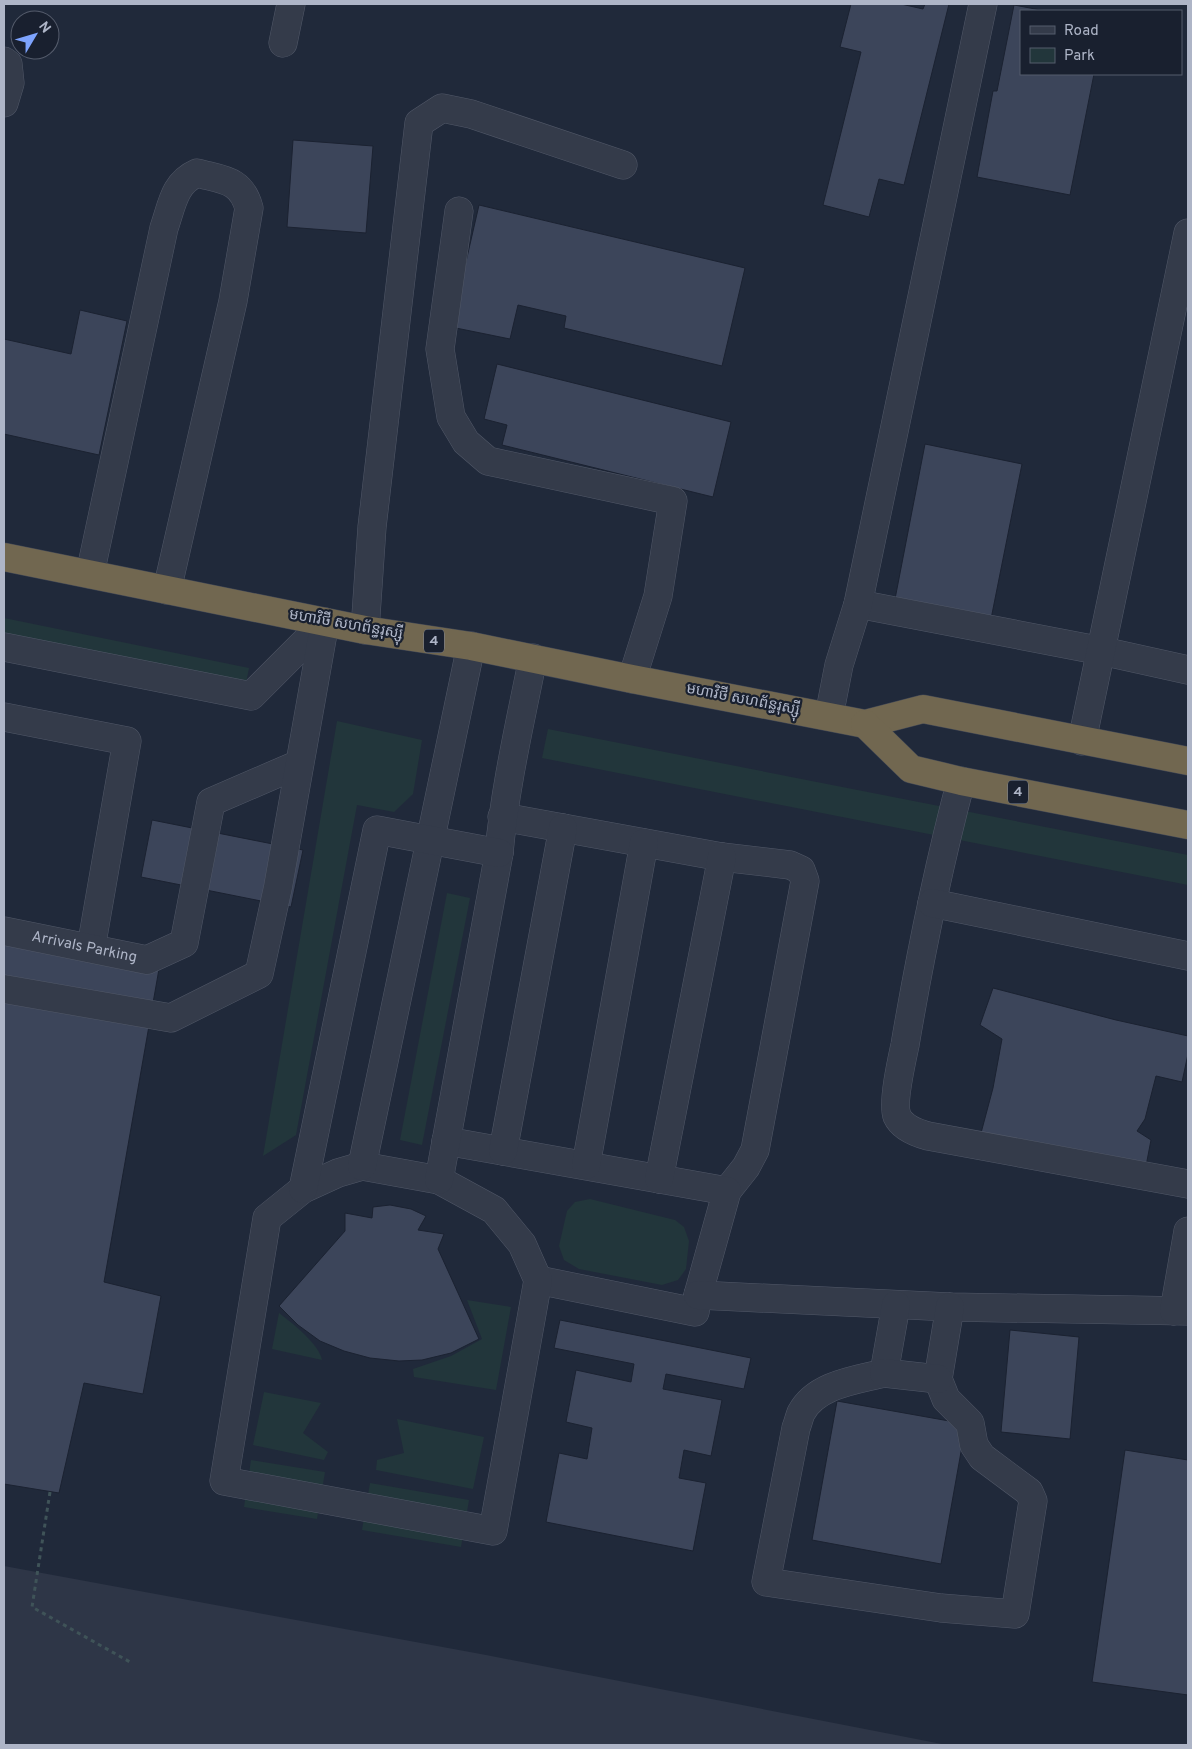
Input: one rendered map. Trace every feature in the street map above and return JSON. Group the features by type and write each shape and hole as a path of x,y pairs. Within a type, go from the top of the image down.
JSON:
{"highway":[{"name":"មហាវិថី សហព័ន្ធរុស្ស៊ី","path":"4,557 365,630 471,646 632,680 865,724 923,710 1188,762"},
{"name":"4","path":"865,724 911,768 961,781 1188,825"}],"street":[{"path":"283,43 291,4"},
{"path":"828,716 839,665 858,604 983,4"},
{"path":"4,62 8,64 10,83 4,104"},
{"path":"365,630 372,528 418,124 442,108 471,114 623,165"},
{"path":"90,574 164,228 180,185 198,172 236,184 246,195 249,208 233,301 166,590"},
{"path":"458,211 440,349 452,417 466,442 488,461 673,501 658,596 632,680"},
{"path":"1082,741 1180,315 1188,233"},
{"path":"858,604 1102,651 1188,670"},
{"path":"4,647 251,696 325,622"},
{"path":"4,989 171,1018 258,974 278,887 325,622"},
{"path":"362,1166 471,646"},
{"path":"439,1180 499,852 502,817 533,658"},
{"path":"4,717 127,741 91,948"},
{"name":"Arrivals Parking","path":"4,931 147,960 184,943 211,802 299,764"},
{"path":"961,781 941,858 932,903 896,1094 897,1116 911,1130 928,1136 1188,1184"},
{"path":"502,817 722,857 790,865 800,870 805,881 755,1150 746,1167 728,1191 698,1295 695,1312 538,1280"},
{"path":"503,1151 563,828"},
{"path":"303,1189 377,830 499,852"},
{"path":"586,1165 644,843"},
{"path":"660,1178 722,857"},
{"path":"932,903 1188,956"},
{"path":"446,1141 728,1191"},
{"path":"362,1166 439,1180 494,1210 522,1244 538,1280 493,1531 224,1481 267,1218 303,1189 338,1173 362,1166"},
{"path":"698,1295 950,1307 1181,1311 1188,1231"},
{"path":"884,1373 896,1305"},
{"path":"938,1379 884,1373 840,1384 822,1392 811,1401 802,1412 796,1428 766,1582 940,1608 1015,1614 1033,1501 1030,1492 982,1457 974,1445 970,1423 946,1399 938,1379 950,1307"}],"path":[{"path":"50,1492 32,1607 130,1662"}],"shaded area":[{"path":"4,1566 486,1655 947,1745 4,1745"}],"green space":[{"path":"4,618 249,668 244,693 4,645"},
{"path":"337,721 422,740 413,794 394,812 357,805 296,1135 263,1156"},
{"path":"548,729 1188,855 1188,885 542,758"},
{"path":"447,893 470,898 422,1145 400,1140"},
{"path":"590,1199 675,1220 684,1227 689,1241 686,1269 678,1280 662,1285 579,1269 564,1260 559,1246 567,1211 575,1202"},
{"path":"467,1300 511,1307 496,1390 414,1377 413,1369 451,1356 482,1339"},
{"path":"279,1313 311,1341 322,1360 272,1349"},
{"path":"264,1392 321,1403 303,1433 328,1452 324,1460 253,1445"},
{"path":"397,1419 484,1437 473,1489 376,1470 377,1460 404,1453"},
{"path":"251,1460 325,1472 317,1519 244,1507"},
{"path":"370,1483 469,1500 461,1547 362,1530"}],"building":[{"path":"851,4 901,4 923,9 925,4 949,4 904,185 879,179 869,217 823,205 861,52 840,47"},
{"path":"1014,5 1041,10 1020,10 1020,75 1094,75 1070,195 977,177 993,91 997,91"},
{"path":"293,140 373,146 366,233 287,227"},
{"path":"479,205 745,268 722,366 564,328 566,316 518,305 510,339 451,327"},
{"path":"80,310 127,321 99,455 4,434 4,339 71,354"},
{"path":"497,364 731,422 713,497 502,445 507,425 484,419"},
{"path":"925,444 1022,464 991,619 895,599"},
{"path":"152,820 303,850 291,907 141,877"},
{"path":"4,939 159,969 104,1282 161,1296 143,1394 84,1383 59,1493 4,1484"},
{"path":"993,988 1116,1020 1188,1036 1188,1054 1182,1082 1156,1076 1145,1119 1137,1131 1151,1140 1146,1166 981,1133 993,1088 1002,1039 980,1025"},
{"path":"390,1205 411,1209 426,1216 418,1230 444,1234 438,1249 479,1339 451,1353 422,1360 399,1361 370,1358 344,1351 320,1341 298,1325 279,1306 345,1231 345,1213 372,1218 373,1207"},
{"path":"560,1320 751,1358 744,1389 666,1374 663,1389 722,1400 711,1456 684,1450 679,1478 706,1483 693,1551 546,1522 559,1453 587,1459 592,1428 566,1422 576,1370 631,1382 634,1364 554,1348"},
{"path":"1010,1330 1079,1337 1070,1439 1001,1432"},
{"path":"837,1401 966,1424 941,1564 812,1540"},
{"path":"1125,1450 1188,1460 1188,1695 1092,1682"}]}
